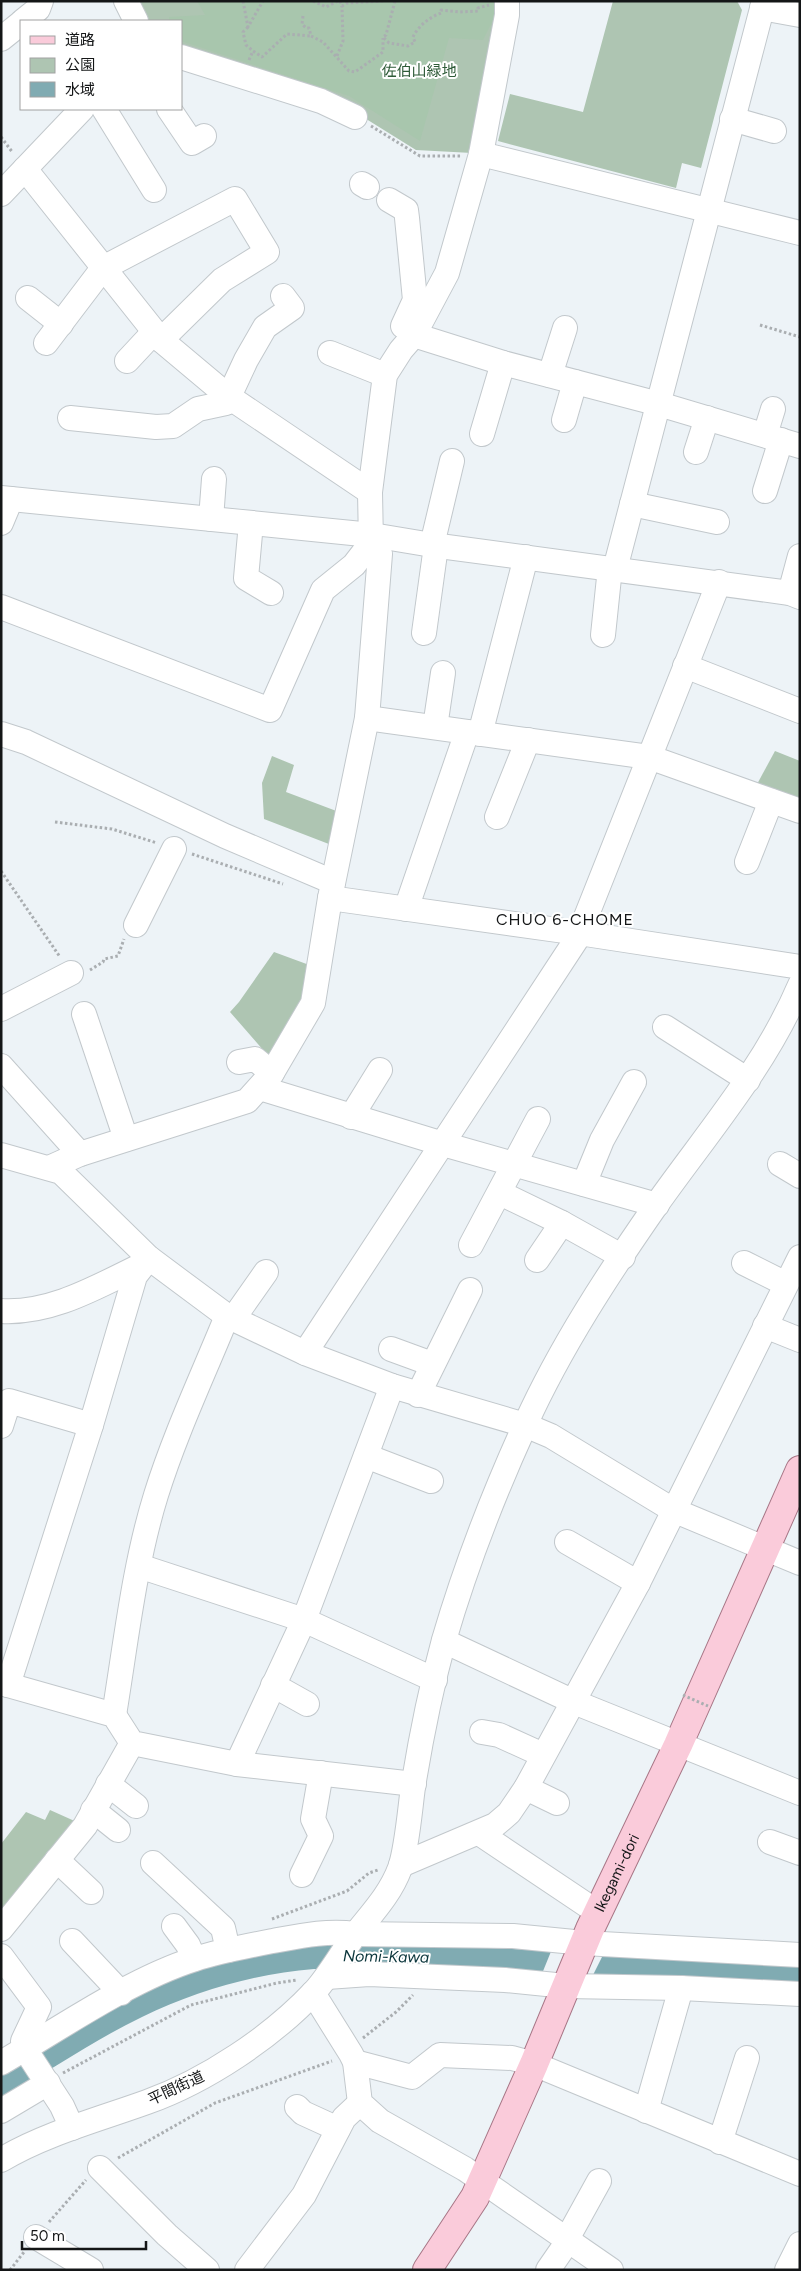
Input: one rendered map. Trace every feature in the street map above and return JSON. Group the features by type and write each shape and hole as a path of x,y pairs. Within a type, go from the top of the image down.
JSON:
{"main road":[{"name":"Ikegami-dori","path":"427,2270 475,2197 482,2182 534,2064 597,1912 678,1745 800,1470"}],"street":[{"path":"24,20 38,9 41,1"},
{"path":"126,1 136,20"},
{"path":"1,607 270,710 323,590 354,565 371,543 370,492 387,385 407,342 448,273 481,154 507,15 506,1"},
{"path":"603,635 612,568 672,363 708,210 763,5 800,16"},
{"path":"1,39 20,24"},
{"path":"182,57 321,101 355,117"},
{"path":"1,194 81,110"},
{"path":"105,110 154,190"},
{"path":"170,110 191,144"},
{"path":"732,119 774,131"},
{"path":"481,154 800,233"},
{"path":"25,169 157,336 230,397 370,492"},
{"path":"46,343 103,268 236,199 267,252 222,280 127,361"},
{"path":"389,200 406,210 415,300 400,331 407,342 550,375 782,440"},
{"path":"70,418 156,427 173,426 198,409 226,403 246,360 265,327 292,308 283,296"},
{"path":"28,298 61,324"},
{"path":"550,375 565,328"},
{"path":"330,354 387,385"},
{"path":"482,434 503,363"},
{"path":"564,420 575,382"},
{"path":"765,490 782,440 773,409"},
{"path":"696,452 707,418"},
{"path":"424,633 439,486 452,461"},
{"path":"210,519 214,479"},
{"path":"1,523 6,498 372,535 434,545 719,582 795,595 800,556"},
{"path":"632,504 717,522"},
{"path":"251,523 246,578 271,593"},
{"path":"49,1168 80,1154 247,1101 266,1081 313,1003 331,890 367,718 380,554 372,535"},
{"path":"406,909 473,733 526,557"},
{"path":"313,1359 443,1144 579,933 719,582"},
{"path":"685,666 800,711"},
{"path":"435,727 443,673"},
{"path":"367,718 649,757 800,811"},
{"path":"1,734 26,742 225,836 331,890 406,909 800,967"},
{"path":"497,818 528,740"},
{"path":"747,862 771,800"},
{"path":"136,925 174,849"},
{"path":"1,1009 71,973"},
{"path":"354,1937 385,1898 401,1865 424,1718 444,1641 467,1568 525,1425 558,1356 656,1205 748,1080 784,1021 800,985"},
{"path":"84,1014 126,1139"},
{"path":"664,1027 748,1080"},
{"path":"239,1062 255,1059 266,1081 351,1118 656,1205"},
{"path":"1,1066 80,1154"},
{"path":"351,1118 380,1070"},
{"path":"584,1184 602,1140 634,1082"},
{"path":"471,1245 538,1119"},
{"path":"1,1155 61,1172 146,1262 230,1317 313,1359 418,1395 525,1425 551,1436 673,1510 800,1563"},
{"path":"780,1164 800,1176"},
{"path":"500,1192 562,1223 622,1257"},
{"path":"537,1260 562,1223"},
{"path":"401,1865 479,1832 509,1814 526,1788 638,1583 800,1258"},
{"path":"1,1311 11,1312 50,1305 87,1293 146,1262"},
{"path":"146,1262 136,1276 91,1425 5,1684 114,1715 132,1743 237,1764 414,1784"},
{"path":"744,1263 786,1284"},
{"path":"114,1715 139,1566 156,1496 175,1442 230,1317 266,1272"},
{"path":"418,1395 470,1290"},
{"path":"765,1326 800,1340"},
{"path":"392,1349 432,1364"},
{"path":"237,1764 304,1620 392,1386"},
{"path":"1,1426 9,1401 91,1425"},
{"path":"366,1456 431,1481"},
{"path":"567,1542 638,1583"},
{"path":"139,1566 304,1620 435,1680"},
{"path":"444,1641 574,1702 678,1745 798,1788"},
{"path":"273,1686 307,1704"},
{"path":"482,1732 499,1734 544,1755"},
{"path":"1,1929 85,1826 132,1743"},
{"path":"302,1875 321,1836 313,1819 321,1773"},
{"path":"108,1784 136,1806"},
{"path":"526,1788 558,1803"},
{"path":"93,1810 118,1830"},
{"path":"479,1832 597,1912"},
{"path":"770,1842 800,1853"},
{"path":"57,1860 91,1892"},
{"path":"153,1863 223,1928 228,1950"},
{"path":"1,2063 28,2051 121,1993 184,1941 200,1921"},
{"path":"184,1941 228,1950 311,1934 338,1932 354,1937 513,1936 582,1946 800,1955"},
{"name":"平間街道","path":"1,2160 72,2128 152,2101 194,2082 240,2054 318,1981 354,1937"},
{"path":"72,1941 121,1993"},
{"path":"1,1956 39,2007 23,2041 62,2106 72,2128"},
{"path":"611,2270 465,2169 386,2124 360,2103 351,2055 318,1981 369,1974 800,1994"},
{"path":"646,2111 681,1988"},
{"path":"351,2055 412,2077 440,2055 512,2058 534,2064 800,2174"},
{"path":"720,2142 747,2058"},
{"path":"1,2111 47,2082"},
{"path":"247,2270 304,2195 344,2118 360,2103"},
{"path":"297,2107 303,2112 338,2129"},
{"path":"100,2168 167,2235 207,2270"},
{"path":"548,2270 568,2240 599,2181"},
{"path":"36,2237 91,2270"},
{"path":"787,2270 800,2244"}],"path":[{"path":"243,1 248,27"},
{"path":"263,1 243,32 246,45 262,57 276,47 287,34 310,36 323,42 338,56 349,71 355,72 383,52 383,37 386,35 395,1"},
{"path":"313,1 326,7 339,1 342,6 343,41 338,56"},
{"path":"342,6 347,3 383,1"},
{"path":"383,37 389,43 408,46 414,42 414,33 431,17 441,13 442,10 460,12 478,11 478,8"},
{"path":"303,16 302,24 309,28 310,36"},
{"path":"245,77 253,50"},
{"path":"355,117 420,156 481,154"},
{"path":"760,325 800,336"},
{"path":"56,822 112,829 292,887"},
{"path":"1,870 71,973 75,982 103,962 104,959 118,956 124,939 136,925"},
{"path":"684,1696 708,1706"},
{"path":"270,1920 347,1892 369,1873 401,1865"},
{"path":"10,2270 93,2172 215,2103 351,2055 430,1978"},
{"path":"47,2082 74,2065 191,2005 277,1982 318,1981"}],"green space":[{"name":"佐伯山緑地","path":"129,1 506,1 472,153 416,150 363,117 182,51 182,20 139,20"},
{"name":"佐伯山緑地","path":"197,1 498,1 498,10 483,40 449,38 420,141 349,96 182,41 182,20 169,20 169,17 205,15"},
{"path":"613,1 737,1 742,10 701,168 682,163 676,188 498,141 510,94 583,112"},
{"path":"775,751 800,761 800,798 797,805 755,788"},
{"path":"272,756 294,765 286,792 339,812 334,846 264,819 262,783"},
{"path":"274,952 312,966 306,1002 271,1059 230,1012"},
{"path":"50,1810 79,1823 1,1920 1,1844 26,1812 45,1820"}],"water":[{"name":"Nomi-Kawa","path":"378,1943 800,1962 800,1990 314,1969 292,1971 226,1985 162,2008 106,2036 1,2099 1,2074 144,1990 216,1962 302,1944"}],"pier":[{"path":"552,1949 605,1951 589,1983 539,1981"}],"district":[{"name":"CHUO 6-CHOME","path":"565,919"}]}
